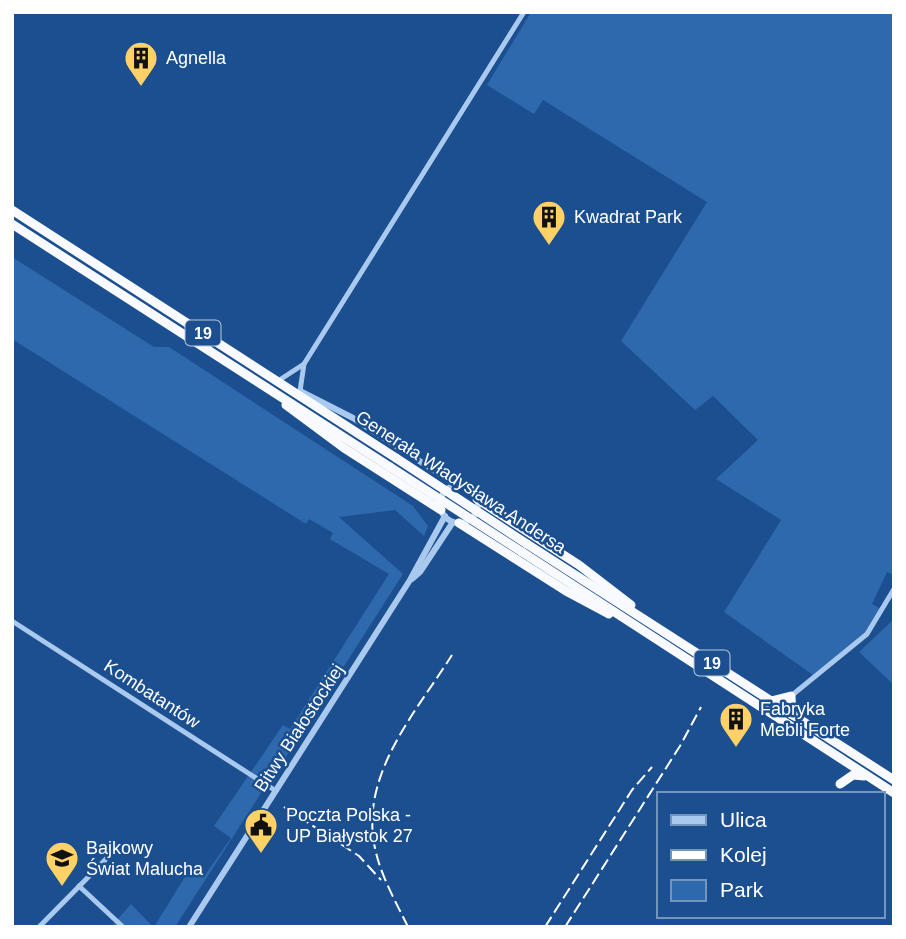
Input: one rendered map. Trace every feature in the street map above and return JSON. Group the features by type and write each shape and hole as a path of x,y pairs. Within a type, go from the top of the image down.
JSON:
{"highway":[{"name":"Generała Władysława Andersa","path":"12,210 270,375 393,463"},
{"name":"Generała Władysława Andersa","path":"12,224 525,548 894,793"},
{"path":"270,375 300,391"},
{"path":"261,383 326,435 443,513"},
{"path":"477,499 589,572 649,628"},
{"path":"456,523 566,591 649,628"},
{"name":"Generała Władysława Andersa","path":"649,628 771,701 894,780"},
{"path":"771,701 790,696 792,715"},
{"path":"839,758 842,769 840,784 853,775 868,777"}],"street":[{"path":"458,486 443,494 443,513 456,523 469,520 475,513 477,499 470,489 458,486 353,418 300,391 304,365 524,12"},
{"path":"281,379 304,365"},
{"name":"Bitwy Białostockiej","path":"189,927 410,580 443,513"},
{"name":"Bitwy Białostockiej","path":"410,580 420,572 456,523"},
{"path":"790,696 867,634 894,589"},
{"name":"Kombatantów","path":"12,621 276,791"},
{"path":"39,927 112,853"},
{"path":"79,886 123,927"}],"green space":[{"path":"531,12 894,12 894,575 887,572 872,604 883,610 874,625 813,675 724,612 781,520 716,479 758,440 713,396 695,410 621,341 707,202 543,100 534,114 487,85"},
{"path":"12,257 154,347 169,347 413,506 428,526 424,536 395,510 339,517 403,574 282,763 269,780 263,777 259,786 263,790 175,927 154,927 191,867 205,875 231,838 214,826 283,725 290,729 389,574 330,539 333,533 309,519 306,524 12,339"},
{"path":"894,619 894,685 859,652"},
{"path":"131,904 153,927 111,927"}],"railway":[{"path":"408,927 376,854 372,817 376,792 395,744 452,655"},
{"path":"565,927 680,746 701,707"},
{"path":"545,927 632,790 652,767"},
{"path":"284,807 359,856 381,880"}],"place":[{"name":"Agnella","path":"141,88"},
{"name":"Kwadrat Park","path":"549,247"},
{"name":"Fabryka Mebli Forte","path":"736,749"},
{"name":"Poczta Polska - UP Białystok 27","path":"261,855"},
{"name":"Bajkowy Świat Malucha","path":"62,888"}]}
